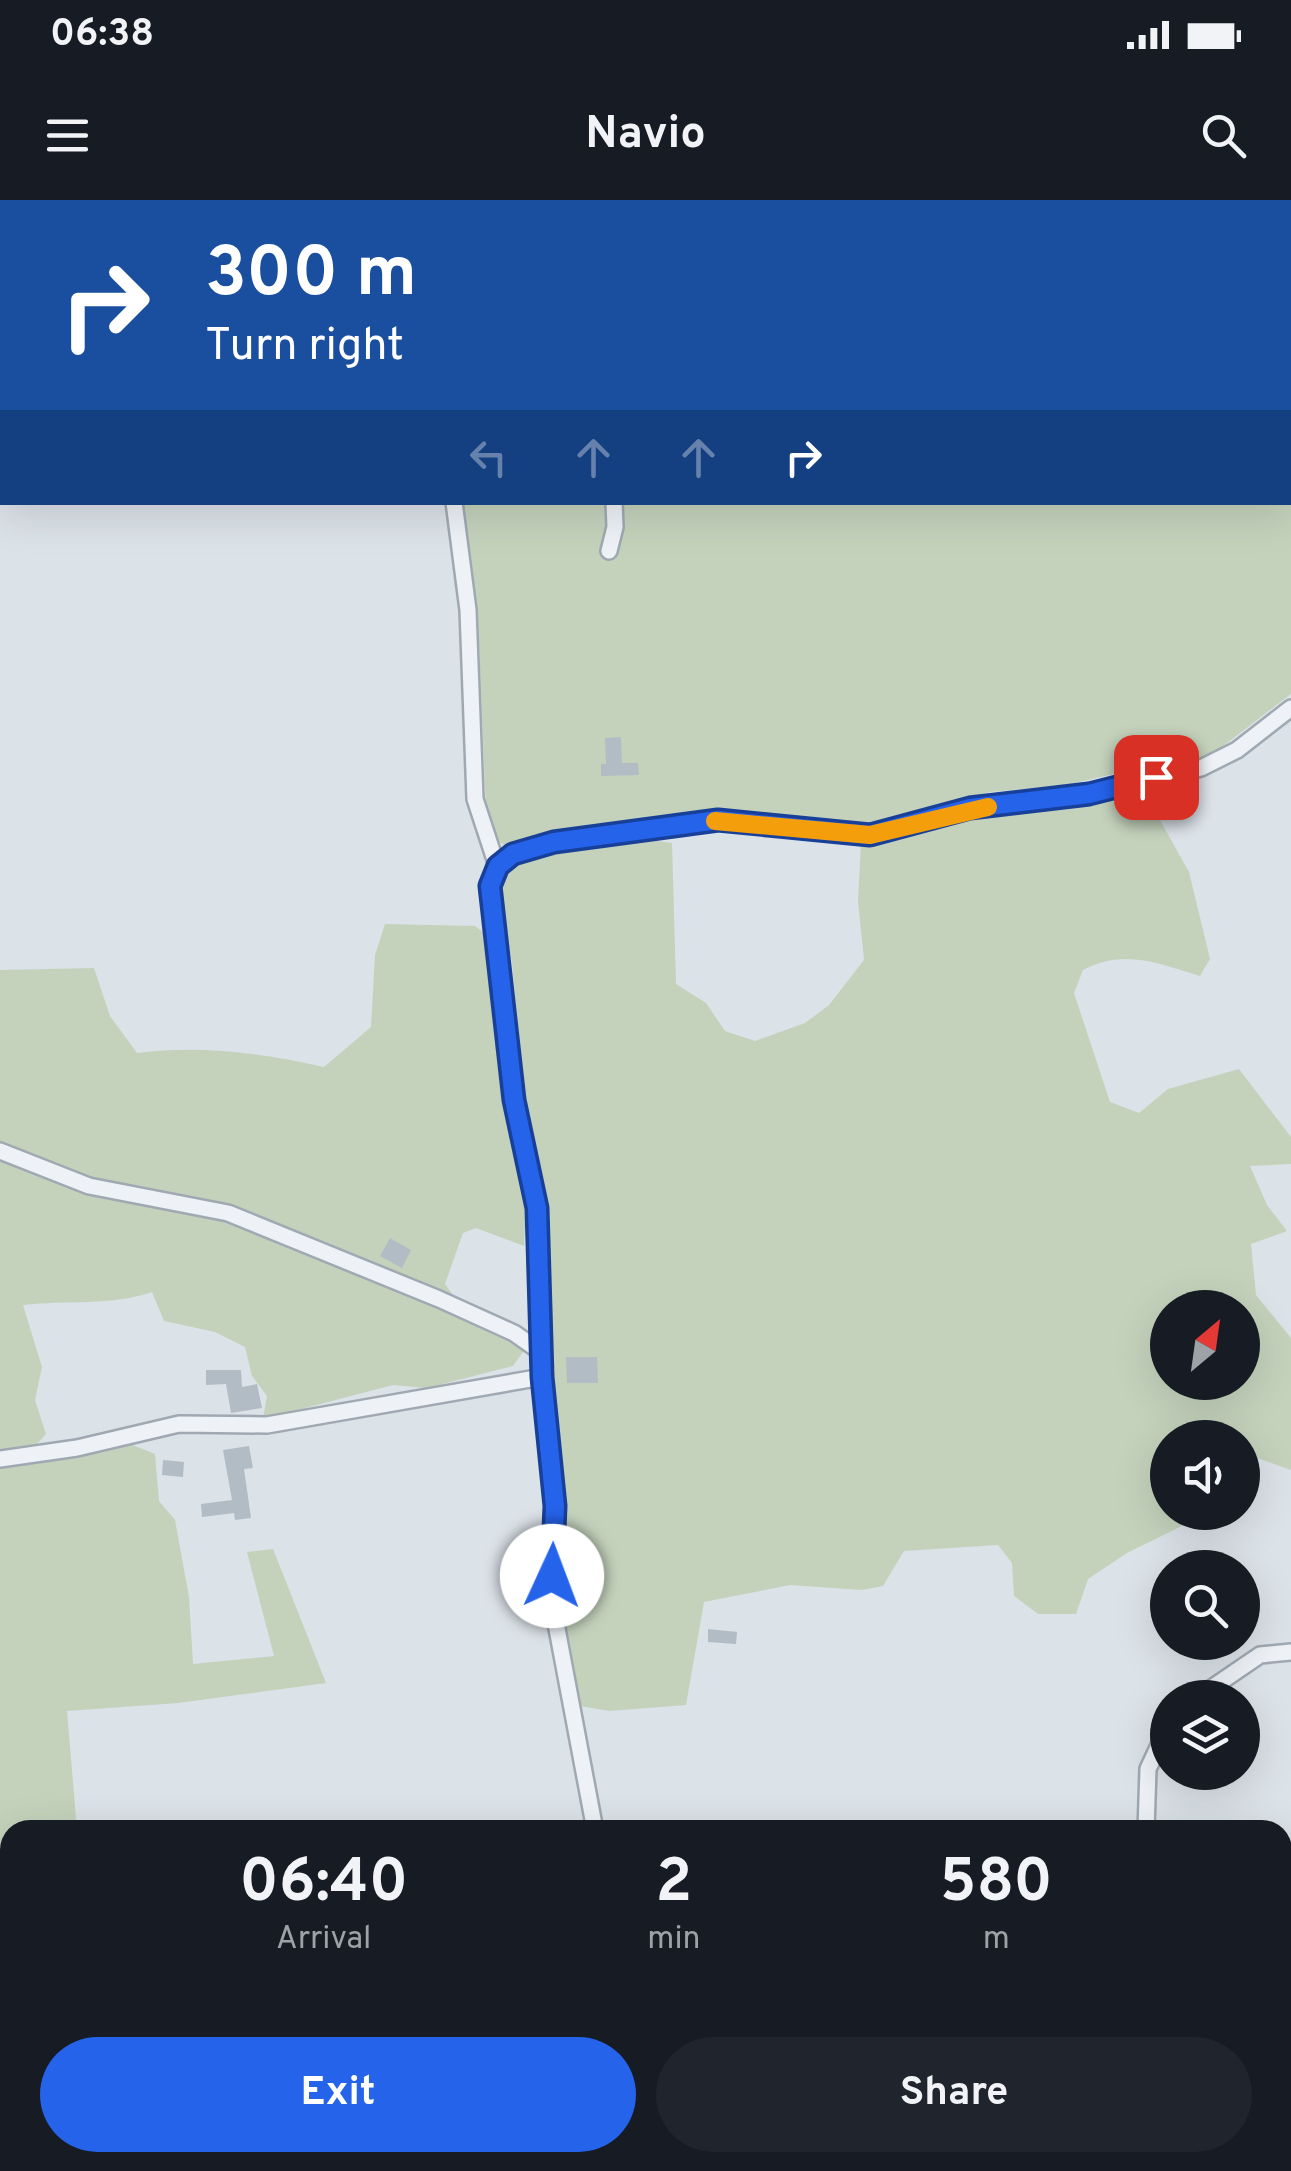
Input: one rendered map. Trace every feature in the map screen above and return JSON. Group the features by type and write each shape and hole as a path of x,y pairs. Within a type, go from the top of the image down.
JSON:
{"street":[{"path":"454,505 468,610 475,800 498,866"},
{"path":"608,552 614,505"},
{"path":"592,1820 552,1597 555,1506 542,1377 537,1208 514,1100 490,886 498,866 513,854 554,842 718,820 870,835 970,808 1089,794 1201,768 1237,750 1291,708"},
{"path":"0,1151 88,1186 228,1213 438,1299 514,1334 541,1352"},
{"path":"0,1459 77,1448 179,1424 268,1425 542,1377"},
{"path":"1223,1680 1260,1655 1291,1652"},
{"path":"1146,1820 1150,1765"}],"green space":[{"path":"461,505 1291,505 1291,694 1214,753 1189,763 1126,771 1067,785 990,792 869,826 698,812 646,824 585,827 507,847 492,837 486,810 478,621"},
{"path":"1121,793 1147,797 1189,872 1210,959 1200,976 1142,960 1114,960 1083,970 1074,993 1110,1102 1139,1113 1168,1089 1239,1069 1291,1137 1291,1164 1250,1166 1267,1205 1287,1231 1251,1244 1256,1290 1150,1290 1150,1400 1260,1400 1260,1300 1291,1338 1291,1470 1260,1459 1260,1420 1150,1420 1150,1530 1174,1530 1127,1553 1088,1579 1076,1614 1038,1614 1014,1596 1012,1563 998,1545 904,1551 883,1586 862,1590 790,1585 704,1602 686,1705 610,1711 573,1705 555,1593 562,1569 563,1524 550,1387 546,1225 527,1135 512,962 499,897 503,871 540,851 584,841 630,839 672,843 676,984 706,1003 725,1031 755,1041 805,1023 829,1005 864,960 858,901 861,843 974,813 1016,812"},
{"path":"385,924 475,926 492,939 508,1093 526,1205 524,1246 476,1228 463,1233 445,1284 471,1320 525,1349 513,1366 427,1388 393,1385 263,1419 267,1396 252,1376 245,1347 215,1332 164,1321 152,1292 105,1301 23,1305 42,1367 35,1400 46,1434 35,1446 0,1450 0,970 94,968 110,1016 137,1053 231,1052 324,1067 371,1027 375,955"},
{"path":"130,1444 155,1454 159,1501 175,1520 189,1597 193,1664 274,1656 247,1552 273,1549 326,1683 178,1703 67,1711 76,1820 0,1820 0,1463"}],"building":[{"path":"621,737 622,763 638,763 639,775 601,776 601,764 606,764 605,738"},
{"path":"390,1238 411,1250 402,1268 380,1256"},
{"path":"566,1357 597,1357 598,1383 567,1383"},
{"path":"206,1370 241,1370 242,1387 257,1384 262,1408 231,1413 226,1384 206,1385"},
{"path":"249,1446 253,1468 244,1469 251,1518 235,1520 234,1513 202,1517 201,1504 232,1500 223,1450"},
{"path":"163,1460 184,1462 183,1477 162,1475"},
{"path":"708,1629 737,1632 736,1644 708,1642"}],"slow traffic":[{"path":"715,821 870,835 930,822 970,808 988,807"}],"route":[{"path":"552,1576 555,1506 542,1377 537,1208 514,1100 500,944 490,886 498,866 513,854 554,842 718,820 870,835 930,822 970,808 1089,794 1156,777"}]}
